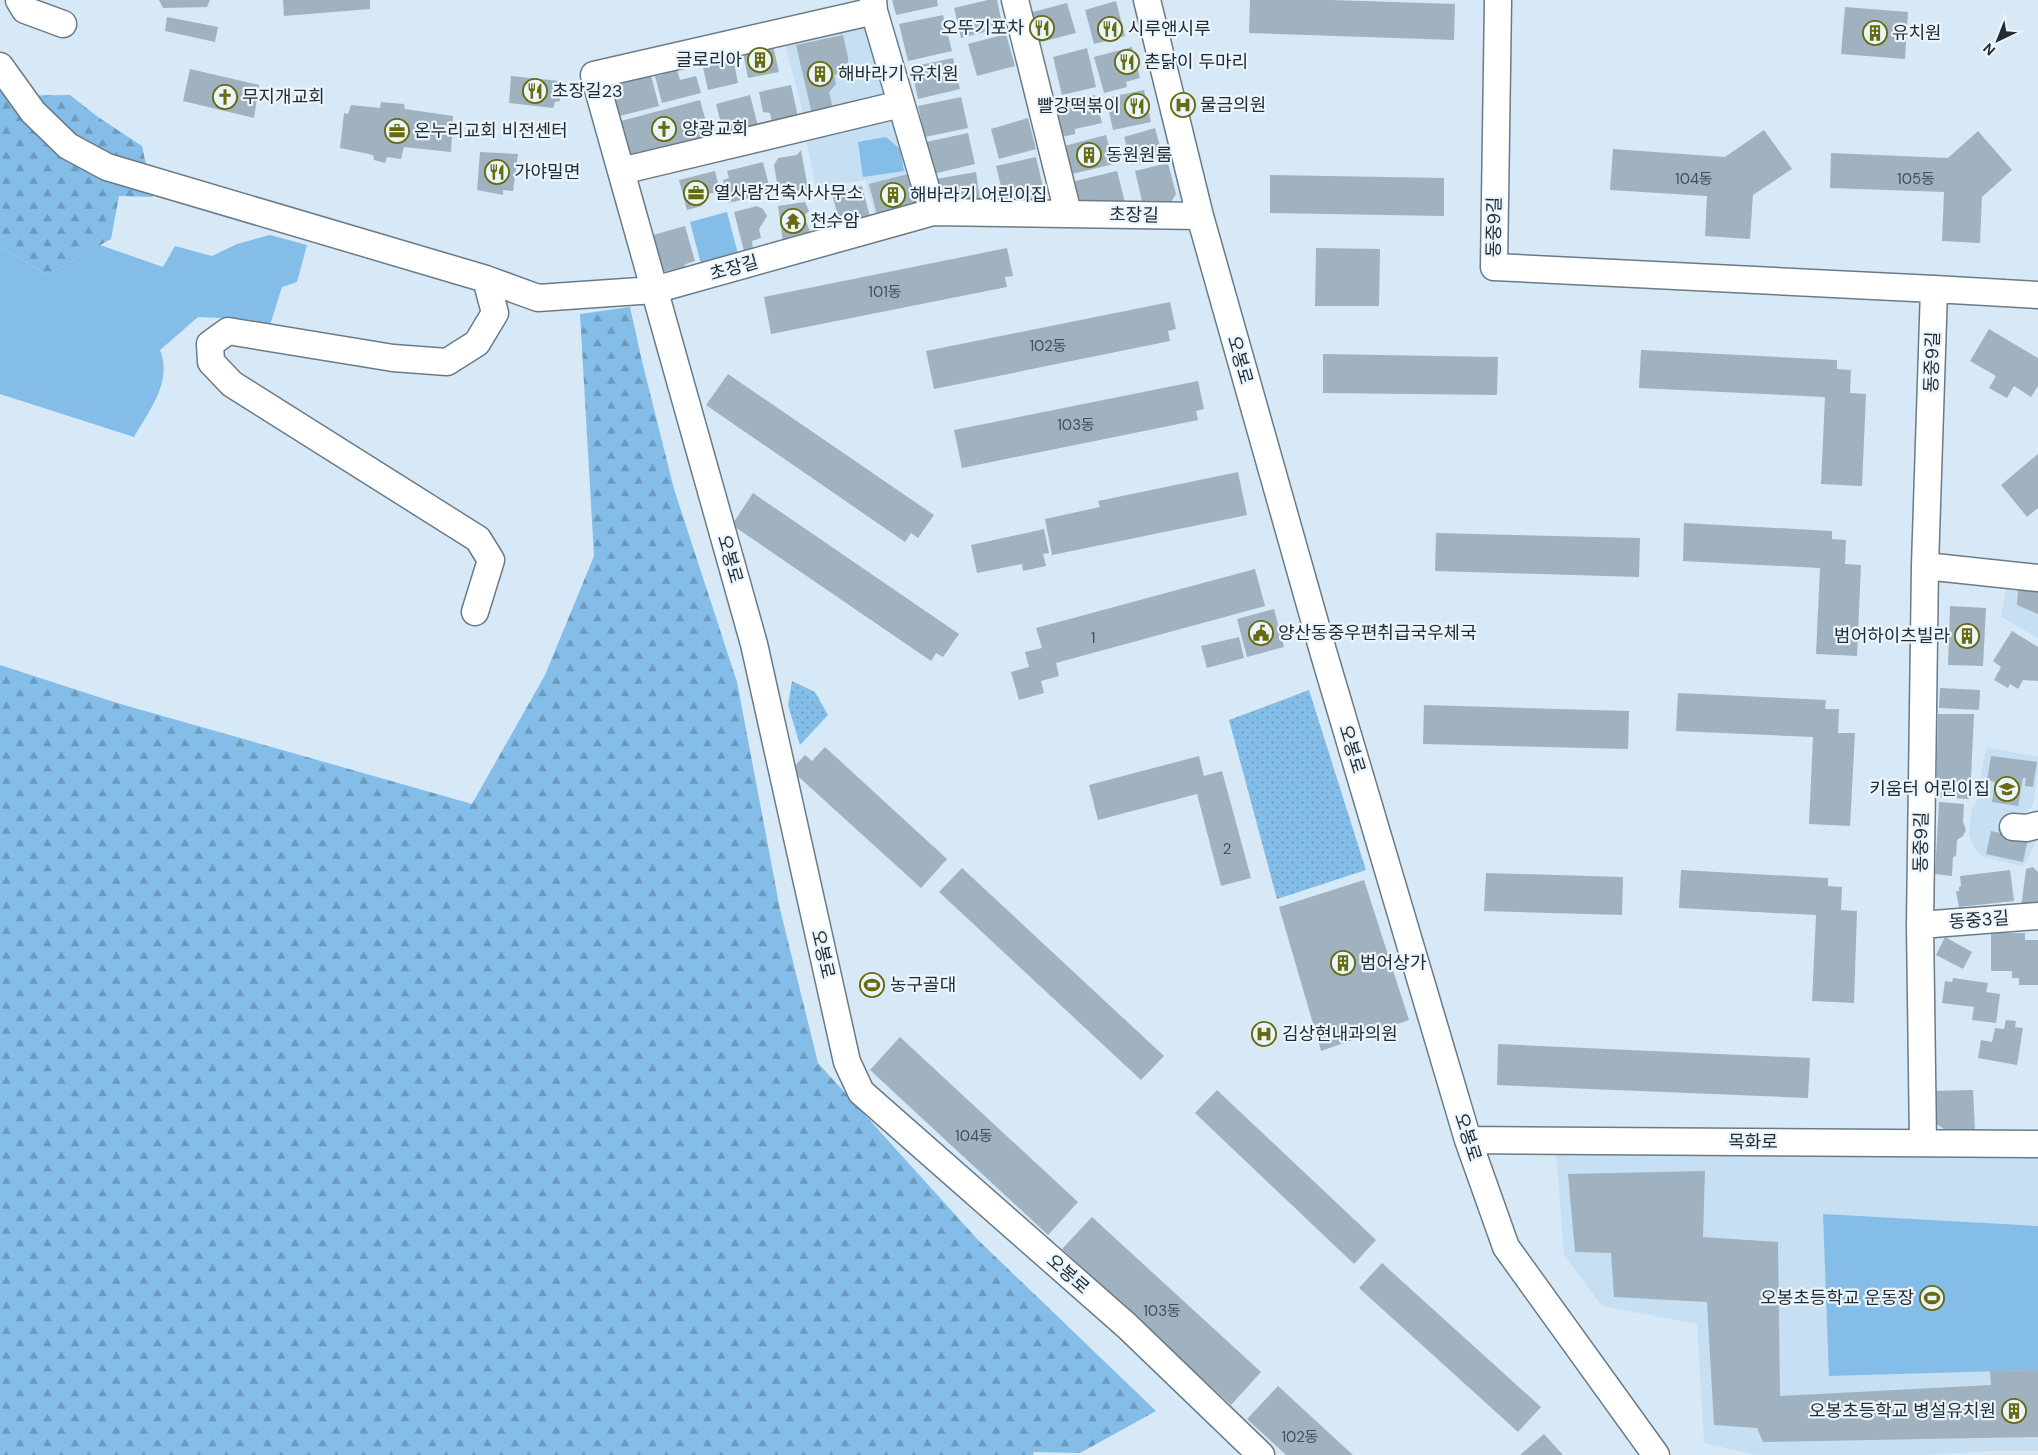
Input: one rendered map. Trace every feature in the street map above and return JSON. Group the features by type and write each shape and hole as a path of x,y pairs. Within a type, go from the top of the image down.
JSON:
{"street":[{"path":"20,0 25,10 63,24"},
{"path":"1015,0 1068,213"},
{"name":"오봉로","path":"1147,0 1200,216 1323,651 1468,1140 1506,1247 1656,1455"},
{"name":"동중9길","path":"1498,0 1494,267 1934,289 1926,566 1920,925 1923,1143"},
{"path":"654,290 594,75 874,5 932,212"},
{"name":"초장길","path":"0,66 33,112 68,146 107,167 486,280 538,298 654,290 932,212 1200,216"},
{"path":"621,171 901,104"},
{"path":"475,612 491,560 478,539 232,384 211,362 210,344 228,331 393,358 447,362 477,343 495,313 486,280"},
{"path":"1934,289 2038,295"},
{"name":"오봉로","path":"654,290 754,644 847,1062 854,1080 862,1092 1127,1326 1261,1455"},
{"path":"1926,566 2038,578"},
{"name":"동중3길","path":"1920,925 2038,916"},
{"name":"목화로","path":"1468,1140 2038,1144"}],"shaded area":[{"path":"871,14 894,101 806,124 783,37"},
{"path":"899,109 928,211 878,225 865,180 816,188 805,134"},
{"path":"2007,583 2038,586 2038,638 2001,617"},
{"path":"1986,747 2038,757 2038,773 2033,805 2023,814 2038,836 2023,866 1983,857 1974,848 1969,834 1971,813 1973,805 1976,804"},
{"path":"1556,1151 2038,1157 2038,1451 1990,1451 1923,1455 1756,1455 1704,1443 1697,1324 1602,1306 1564,1255"}],"green space":[{"path":"0,89 6,96 70,95 98,117 142,146 153,197 119,196 111,239 47,275 0,246"},
{"path":"886,137 900,149 904,171 863,177 858,142"},
{"path":"727,212 738,254 701,264 690,222"},
{"path":"270,235 307,245 297,282 282,287 270,325 242,319 198,317 160,350 164,373 158,395 134,437 0,394 0,246 47,275 100,245 163,267 175,246 212,256 237,244"},
{"path":"630,307 674,489 737,682 780,909 818,1063 978,1240 1156,1411 1080,1453 1034,1452 1033,1455 0,1455 0,665 117,703 472,804 545,675 594,556 580,314"},
{"path":"792,681 815,692 828,715 800,745 788,705"},
{"path":"1309,690 1366,870 1277,899 1229,720"},
{"name":"오봉초등학교 운동장","path":"1823,1214 2038,1226 2038,1370 1829,1376"}],"building":[{"path":"159,0 210,0 207,7 163,8"},
{"path":"283,0 370,0 370,9 284,16"},
{"path":"892,0 937,0 938,6 896,15"},
{"path":"988,0 997,0 1002,23 996,24 996,29 961,38 954,8"},
{"path":"1250,0 1331,0 1455,4 1454,40 1249,33"},
{"path":"1116,1 1125,36 1094,44 1085,10"},
{"path":"1067,3 1076,33 1037,43 1029,13"},
{"name":"유치원","path":"1845,7 1908,12 1905,59 1841,54"},
{"path":"943,15 952,51 908,61 899,24"},
{"path":"167,17 218,27 215,42 165,31"},
{"path":"1006,34 1015,66 977,76 968,44"},
{"name":"해바라기 유치원","path":"843,35 848,65 841,73 834,75 836,84 829,92 833,109 812,114 796,45"},
{"name":"글로리아","path":"772,41 779,72 748,78 742,47"},
{"path":"1132,47 1140,78 1126,82 1127,87 1104,93 1094,57"},
{"path":"1087,48 1096,87 1062,95 1053,57"},
{"path":"732,52 738,83 708,90 701,58"},
{"path":"953,58 960,89 918,99 911,67"},
{"path":"675,63 680,80 696,76 701,93 662,103 655,76 662,75 660,67"},
{"path":"649,68 659,106 616,117 608,87 614,77"},
{"path":"190,69 259,85 254,118 183,101"},
{"name":"초장길23","path":"511,76 560,81 560,101 555,102 553,108 509,103"},
{"path":"791,85 799,121 773,127 770,113 763,112 759,92"},
{"path":"1144,90 1151,122 1113,130 1106,98"},
{"path":"750,95 759,130 725,139 716,104"},
{"path":"1095,95 1102,123 1075,129 1075,134 1062,137 1054,105"},
{"path":"961,97 968,128 925,137 918,106"},
{"path":"700,100 710,137 626,159 617,122"},
{"name":"온누리교회 비전센터","path":"381,102 404,104 405,109 453,116 451,152 404,147 401,159 387,157 385,163 374,160 373,155 340,148 344,113 348,114 351,105 380,108"},
{"path":"1028,118 1036,149 999,159 991,129"},
{"path":"1155,128 1163,157 1132,165 1124,137"},
{"path":"1764,130 1792,169 1753,195 1750,239 1705,236 1707,196 1610,190 1613,149 1725,157"},
{"path":"1978,131 2012,170 1982,197 1980,243 1942,241 1944,192 1830,188 1831,153 1948,158"},
{"path":"968,133 975,164 933,174 926,142"},
{"name":"동원원룸","path":"1106,135 1114,164 1072,174 1064,146"},
{"path":"801,150 808,189 779,195 774,165 778,158 797,155"},
{"name":"가야밀면","path":"480,152 518,154 513,191 503,190 503,195 477,190"},
{"path":"1036,157 1044,191 1042,197 1035,203 1005,202 996,166"},
{"path":"763,162 771,193 728,203 723,180 729,178 727,171"},
{"path":"1168,163 1176,194 1170,204 1144,210 1135,171"},
{"name":"열사람건축사사무소","path":"715,171 720,191 700,196 702,206 687,210 679,180"},
{"path":"1117,171 1127,210 1077,204 1071,182"},
{"path":"976,172 980,200 950,205 939,196 936,179"},
{"name":"해바라기 어린이집","path":"908,174 916,206 879,222 869,184"},
{"path":"1270,175 1444,178 1444,216 1270,213"},
{"path":"862,186 872,225 840,226 832,193"},
{"name":"천수암","path":"805,202 809,211 804,216 810,232 806,235 794,236 792,241 783,242 778,206"},
{"path":"757,206 763,209 767,216 759,229 761,238 752,241 753,248 744,251 734,212"},
{"path":"685,226 695,261 683,267 663,272 654,267 646,237"},
{"path":"1007,248 1013,276 1005,277 1007,287 771,334 764,297"},
{"path":"1316,248 1380,249 1379,306 1315,306"},
{"path":"1170,302 1176,329 1168,331 1170,341 934,389 926,351"},
{"path":"1989,329 2038,358 2038,386 2031,397 2014,386 2007,398 1989,388 1996,376 1970,361"},
{"path":"1641,350 1837,360 1837,369 1851,370 1850,393 1866,394 1862,486 1821,484 1825,397 1639,388"},
{"path":"1323,354 1498,357 1497,395 1323,393"},
{"path":"728,374 934,515 918,538 911,533 905,542 706,405"},
{"path":"1198,381 1204,409 1196,411 1198,420 962,468 954,430"},
{"path":"2038,454 2038,508 2027,517 2001,485"},
{"path":"1238,472 1247,515 1052,555 1045,519 1100,507 1098,501"},
{"path":"753,493 959,634 943,657 936,653 931,661 732,525"},
{"path":"1684,523 1832,531 1832,539 1846,540 1845,564 1861,565 1857,656 1816,654 1820,568 1683,561"},
{"path":"1044,529 1049,553 1043,554 1046,566 1023,571 1022,564 977,573 971,545"},
{"path":"1436,533 1640,538 1639,577 1435,571"},
{"path":"1255,569 1265,606 1056,663 1059,676 1041,681 1044,693 1019,700 1011,672 1029,667 1025,652 1042,648 1036,628"},
{"path":"2018,590 2038,591 2038,614 2017,605"},
{"name":"범어하이츠빌라","path":"1950,606 1986,608 1983,666 1948,665"},
{"name":"양산동중우편취급국우체국","path":"1274,609 1284,647 1247,657 1237,619"},
{"path":"2012,631 2038,647 2038,681 2023,680 2018,689 2010,684 2008,688 1994,680 2001,667 1993,661"},
{"path":"1239,637 1244,658 1207,668 1201,646"},
{"path":"1940,688 1980,690 1979,710 1939,708"},
{"path":"1678,693 1826,700 1825,709 1839,709 1838,733 1855,733 1850,826 1809,824 1813,737 1676,731"},
{"path":"1424,705 1629,711 1628,749 1423,744"},
{"path":"1938,714 1974,714 1970,799 1936,797"},
{"path":"825,747 947,859 921,888 791,770 805,755 812,761"},
{"path":"1199,756 1204,776 1222,771 1251,878 1221,886 1197,794 1098,820 1089,785"},
{"path":"1991,756 2037,762 2033,787 2025,786 2026,778 2023,778 2018,806 1992,802 1995,782 1987,780"},
{"path":"1939,802 1964,804 1963,822 1966,830 1963,836 1957,840 1956,856 1953,857 1952,876 1935,874"},
{"path":"1991,831 2028,839 2023,862 1986,854"},
{"path":"2033,867 2038,872 2038,905 2021,908 2026,869"},
{"path":"962,868 1164,1056 1141,1080 939,892"},
{"path":"1681,870 1828,878 1828,886 1842,887 1841,910 1857,911 1854,1003 1812,1001 1816,915 1679,908"},
{"path":"2010,870 2014,901 1959,907 1956,891 1959,891 1961,886 1960,876"},
{"path":"1486,873 1623,877 1622,915 1484,911"},
{"name":"범어상가","path":"1364,880 1409,1020 1321,1051 1279,907"},
{"path":"1991,933 2025,933 2025,940 2038,940 2038,985 2019,985 2019,978 2012,978 2012,971 1991,971"},
{"path":"1945,937 1972,952 1963,969 1936,955"},
{"path":"1953,978 1988,983 1986,992 2000,994 1996,1023 1972,1020 1974,1007 1942,1003 1945,981 1952,982"},
{"path":"2006,1020 2016,1021 2015,1027 2023,1028 2017,1065 1978,1058 1981,1040 1992,1042 1995,1028 2004,1029"},
{"path":"900,1037 1078,1202 1048,1235 870,1070"},
{"path":"1498,1044 1810,1058 1808,1098 1497,1085"},
{"path":"1217,1090 1376,1240 1354,1264 1195,1113"},
{"path":"1973,1090 1975,1131 1948,1132 1931,1120 1930,1091"},
{"path":"1705,1171 1703,1237 1778,1242 1780,1396 1991,1385 1990,1371 2038,1370 2038,1437 1763,1442 1757,1428 1714,1425 1707,1302 1614,1297 1611,1253 1575,1252 1568,1174"},
{"path":"1092,1217 1261,1372 1231,1405 1062,1249"},
{"path":"1382,1263 1541,1407 1518,1432 1359,1288"},
{"path":"1278,1386 1353,1455 1286,1455 1247,1419"},
{"path":"1544,1434 1563,1455 1520,1455"}],"place":[{"name":"오뚜기포차","path":"1042,28"},
{"name":"시루앤시루","path":"1110,29"},
{"name":"유치원","path":"1875,33"},
{"name":"글로리아","path":"760,60"},
{"name":"촌닭이 두마리","path":"1127,62"},
{"name":"해바라기 유치원","path":"820,74"},
{"name":"초장길23","path":"535,91"},
{"name":"무지개교회","path":"225,97"},
{"name":"물금의원","path":"1183,105"},
{"name":"빨강떡볶이","path":"1137,106"},
{"name":"양광교회","path":"664,129"},
{"name":"온누리교회 비전센터","path":"397,131"},
{"name":"동원원룸","path":"1089,155"},
{"name":"가야밀면","path":"497,172"},
{"name":"열사람건축사사무소","path":"696,193"},
{"name":"해바라기 어린이집","path":"893,195"},
{"name":"천수암","path":"793,221"},
{"name":"양산동중우편취급국우체국","path":"1261,633"},
{"name":"범어하이츠빌라","path":"1967,636"},
{"name":"키움터 어린이집","path":"2007,789"},
{"name":"범어상가","path":"1343,963"},
{"name":"농구골대","path":"872,985"},
{"name":"김상현내과의원","path":"1264,1034"},
{"name":"오봉초등학교 운동장","path":"1932,1298"},
{"name":"오봉초등학교 병설유치원","path":"2014,1411"}]}
